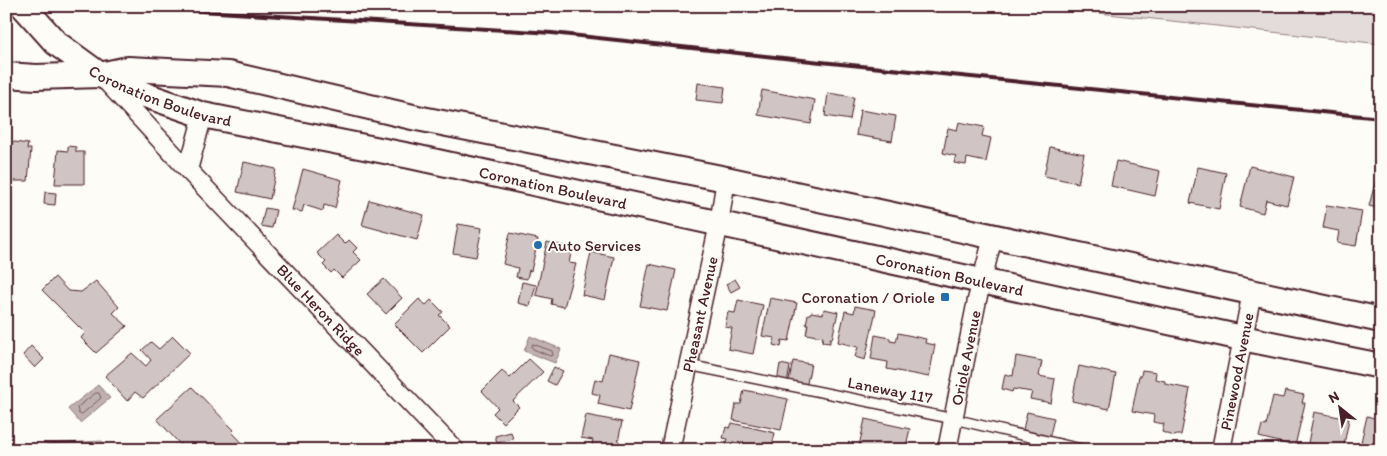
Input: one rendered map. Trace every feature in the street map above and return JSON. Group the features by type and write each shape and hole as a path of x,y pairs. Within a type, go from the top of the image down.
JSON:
{"main road":[{"path":"23,6 56,43 100,75"},
{"name":"Coronation Boulevard","path":"100,75 128,69 228,74 417,118 726,178 1381,320"},
{"path":"6,75 36,77 100,75"},
{"name":"Coronation Boulevard","path":"100,75 148,96 203,115 410,156 1242,338 1381,366"},
{"path":"410,156 417,118"}],"street":[{"name":"Blue Heron Ridge","path":"100,75 455,450"},
{"path":"188,170 203,115"},
{"name":"Pheasant Avenue","path":"670,450 719,224 726,178"},
{"name":"Oriole Avenue","path":"947,450 981,281 993,237"},
{"name":"Pinewood Avenue","path":"1221,450 1252,292"}],"lane":[{"name":"Laneway 117","path":"688,365 954,419 1085,450"}],"shaded area":[{"path":"1035,6 1381,6 1381,44"},
{"path":"102,441 109,450 36,450 49,444"}],"water":[{"path":"530,336 561,349 555,363 524,351"},
{"path":"98,385 110,398 80,423 68,409"}],"building":[{"path":"698,83 725,87 723,103 696,100"},
{"path":"762,90 815,100 811,124 758,115"},
{"path":"828,93 854,97 850,120 825,116"},
{"path":"860,110 896,116 892,141 856,135"},
{"path":"959,122 984,127 982,136 991,138 986,162 967,158 966,165 954,163 956,156 943,153 948,128 957,130"},
{"path":"8,141 28,144 27,149 31,149 28,181 7,181"},
{"path":"68,146 76,147 76,152 84,152 84,184 55,184 58,150 68,151"},
{"path":"1050,147 1084,154 1078,183 1044,176"},
{"path":"1116,161 1160,171 1155,196 1111,186"},
{"path":"244,162 276,169 270,199 237,192"},
{"path":"1250,166 1294,177 1287,205 1266,200 1263,213 1240,207"},
{"path":"1198,167 1226,173 1219,209 1190,203"},
{"path":"303,169 342,180 335,208 324,205 323,211 304,205 302,212 292,210"},
{"path":"1375,183 1381,184 1381,209 1369,206"},
{"path":"45,192 56,193 55,205 44,204"},
{"path":"369,200 424,215 417,240 362,225"},
{"path":"1327,205 1362,211 1356,246 1337,243 1339,231 1323,228"},
{"path":"265,208 276,210 272,228 261,226"},
{"path":"458,224 482,228 476,257 453,253"},
{"path":"510,233 538,239 531,271 529,270 527,279 516,277 518,268 503,264"},
{"path":"336,235 345,244 349,240 357,248 353,252 361,260 342,278 334,270 331,273 323,265 326,262 317,253"},
{"path":"547,242 572,248 569,263 576,264 564,307 551,304 552,299 536,295"},
{"path":"591,252 614,257 605,300 582,295"},
{"path":"649,264 676,270 667,311 640,306"},
{"path":"55,277 68,291 81,292 96,281 119,307 113,313 127,326 96,353 81,338 85,333 42,290"},
{"path":"384,279 402,298 386,314 367,294"},
{"path":"735,279 740,287 731,292 726,284"},
{"path":"522,282 536,285 530,306 518,303"},
{"path":"770,298 797,303 789,341 782,340 781,347 773,345 775,338 762,336"},
{"path":"419,299 426,305 431,300 443,312 439,315 450,326 423,353 394,324"},
{"path":"738,300 763,305 753,354 728,349 732,328 725,327 728,312 735,313"},
{"path":"855,306 876,310 865,360 855,357 858,347 838,342 845,311 854,313"},
{"path":"824,309 838,312 830,343 822,342 823,337 806,334 808,314 811,312 823,314"},
{"path":"898,333 926,339 925,343 935,345 929,377 887,369 888,362 871,359 875,335 890,338 890,341 896,342"},
{"path":"173,336 190,353 143,398 135,392 127,401 105,376 132,353 146,366 151,360 142,350 151,342 159,349"},
{"path":"31,346 44,359 35,368 23,355"},
{"path":"609,353 640,360 629,411 598,404 600,395 592,393 595,379 603,381"},
{"path":"1016,356 1042,361 1039,376 1055,379 1051,403 1030,399 1032,392 1013,389 1012,392 1002,389 1005,374 1013,376"},
{"path":"529,359 543,372 513,401 519,407 503,423 493,413 498,408 482,391 502,371 510,378"},
{"path":"793,361 811,364 806,388 788,385"},
{"path":"780,364 790,366 787,384 777,382"},
{"path":"1079,366 1116,374 1109,409 1072,401"},
{"path":"554,367 563,371 555,385 547,381"},
{"path":"1142,370 1156,372 1155,379 1165,381 1165,384 1190,389 1181,435 1174,436 1162,432 1164,424 1153,422 1154,415 1132,411"},
{"path":"192,387 234,430 232,432 249,450 185,450 157,419"},
{"path":"744,390 788,399 781,430 733,420 736,404 741,404"},
{"path":"1285,391 1304,395 1302,403 1305,403 1295,446 1259,437 1262,425 1266,426 1273,396 1283,398"},
{"path":"1027,412 1054,418 1049,439 1022,434"},
{"path":"1314,412 1349,419 1343,450 1308,443"},
{"path":"586,415 622,422 618,450 591,450 593,440 581,438"},
{"path":"1367,416 1381,420 1381,450 1362,450 1363,442 1361,442"},
{"path":"865,419 910,429 905,450 875,450 859,446"},
{"path":"732,423 775,433 771,450 725,449 728,439 723,438 726,427 730,428"},
{"path":"511,432 513,439 497,443 495,436"}],"railway":[{"path":"121,6 552,33 1381,118"}],"place":[{"name":"Auto Services","path":"538,245"},
{"name":"Coronation / Oriole","path":"945,297"}]}
